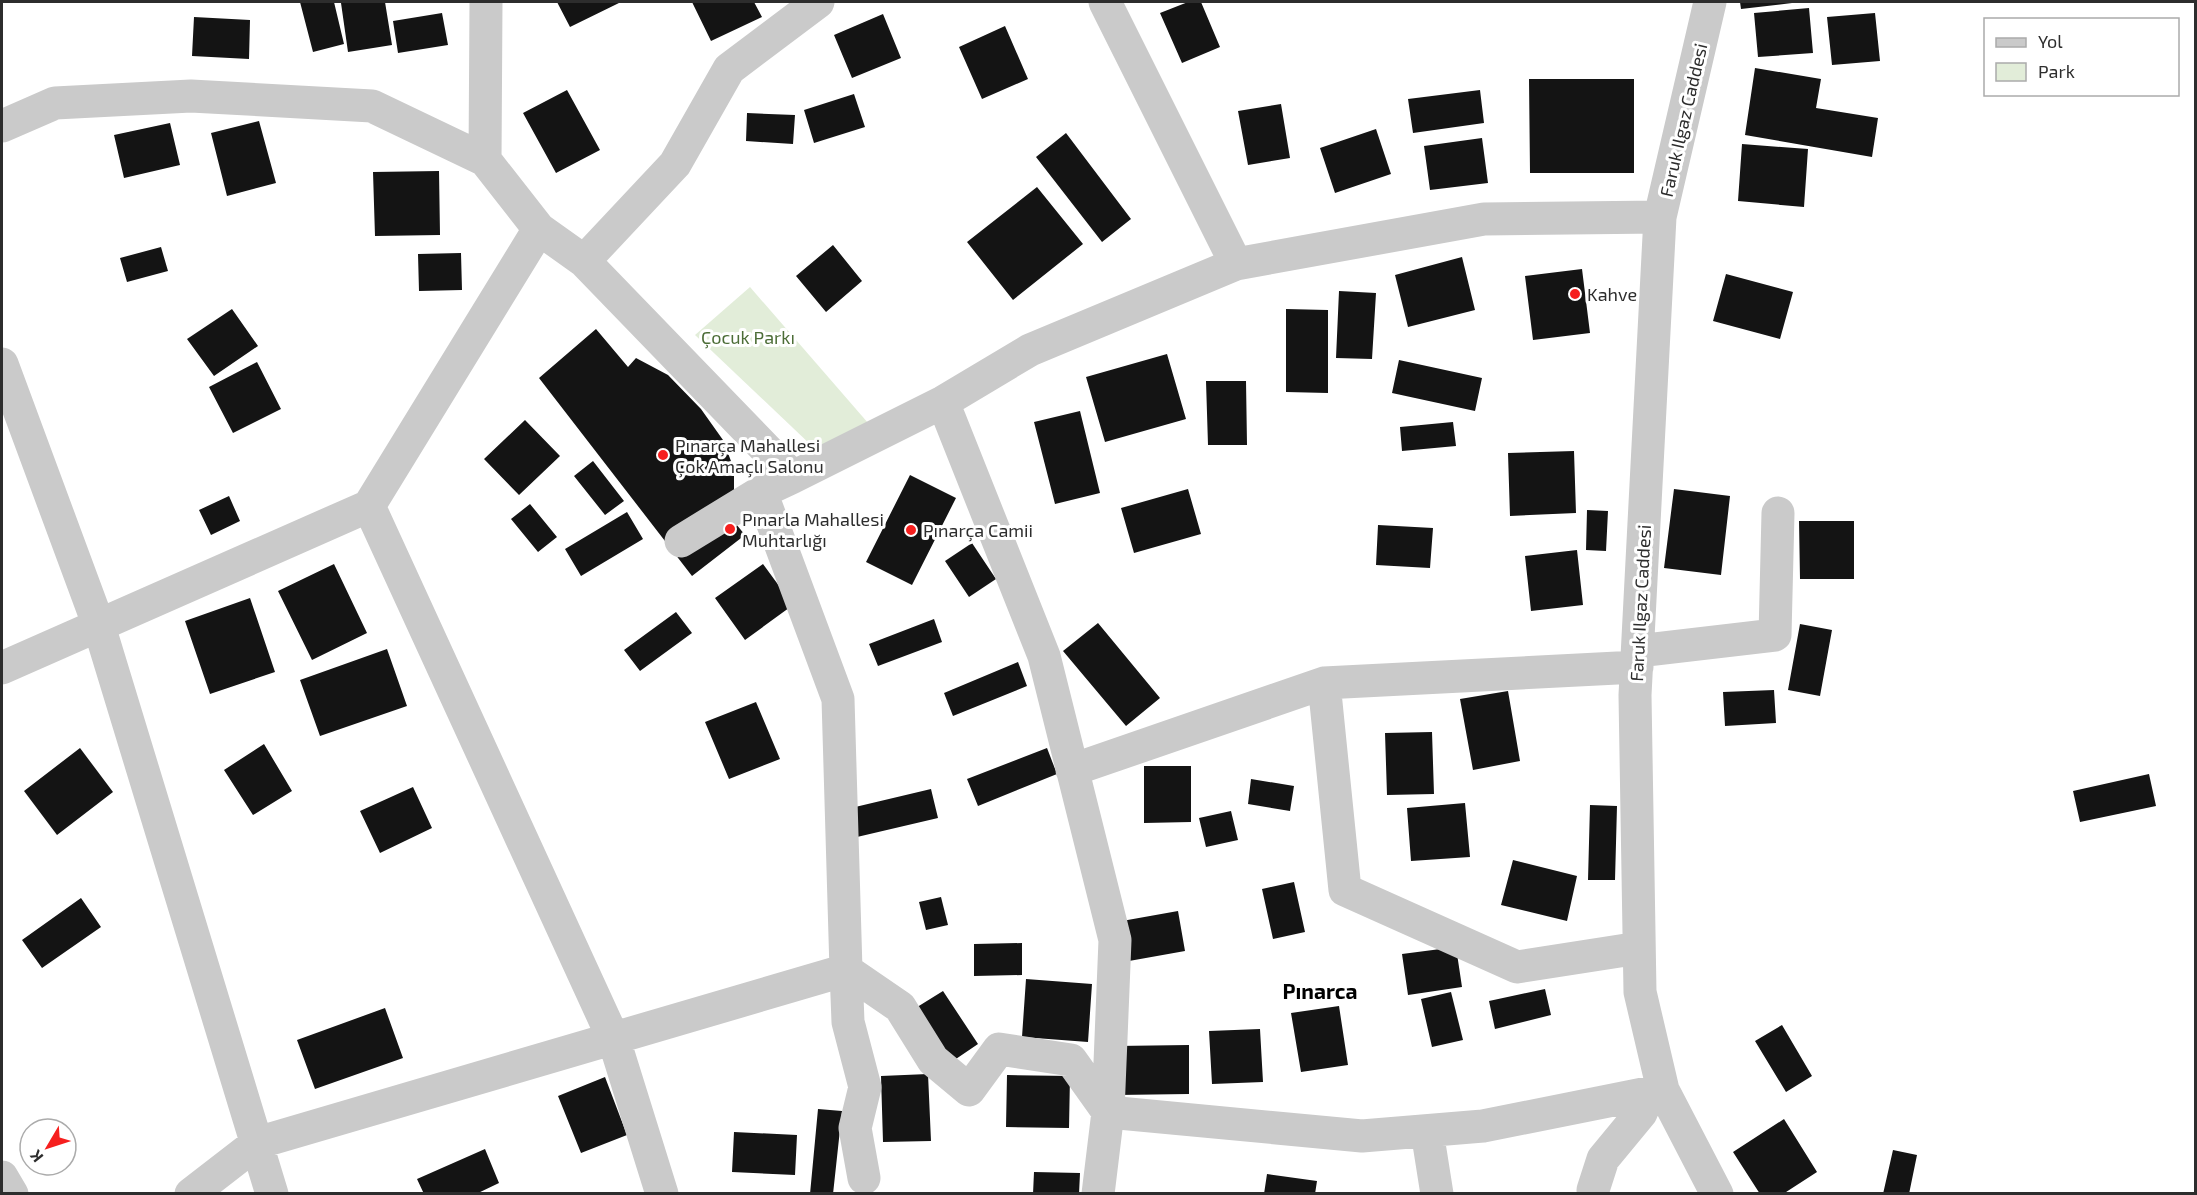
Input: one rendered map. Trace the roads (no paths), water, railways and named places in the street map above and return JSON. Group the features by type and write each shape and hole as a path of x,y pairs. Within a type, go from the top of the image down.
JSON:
{"street":[{"path":"485,160 486,2"},
{"path":"584,261 675,164 729,69 818,2"},
{"path":"1104,2 1236,264"},
{"name":"Faruk Ilgaz Caddesi","path":"1710,2 1660,217 1635,695 1640,992 1656,1091 1717,1194"},
{"path":"2,126 55,103 191,96 372,106 485,160 538,229 584,261 793,477"},
{"path":"681,541 761,492 943,402 1030,350 1236,264 1484,219 1660,217"},
{"path":"2,668 369,506 538,229"},
{"path":"2,364 99,626 272,1194"},
{"path":"943,402 1044,656 1115,940 1108,1112 1098,1194"},
{"path":"761,492 838,699 848,1022 865,1087 855,1128 864,1178"},
{"path":"369,506 614,1040 662,1194"},
{"path":"1072,770 1324,683 1638,659 1775,635 1778,513"},
{"path":"1324,683 1345,890 1517,967 1639,948"},
{"path":"191,1194 257,1143 846,970"},
{"path":"846,970 900,1007 933,1060 969,1090 999,1048 1071,1060 1108,1112 1362,1136 1483,1126 1656,1091"},
{"path":"1593,1190 1603,1159 1656,1091"},
{"path":"1426,1131 1437,1194"},
{"path":"2,1178 12,1194"}],"place":[{"name":"Kahve","path":"1575,294"},
{"name":"Pınarça Mahallesi Çok Amaçlı Salonu","path":"663,455"},
{"name":"Pınarla Mahallesi Muhtarlığı","path":"730,529"},
{"name":"Pınarça Camii","path":"911,530"}],"district":[{"name":"Pınarca","path":"1320,990"}],"park label":[{"name":"Çocuk Parkı","path":"748,337"}]}
